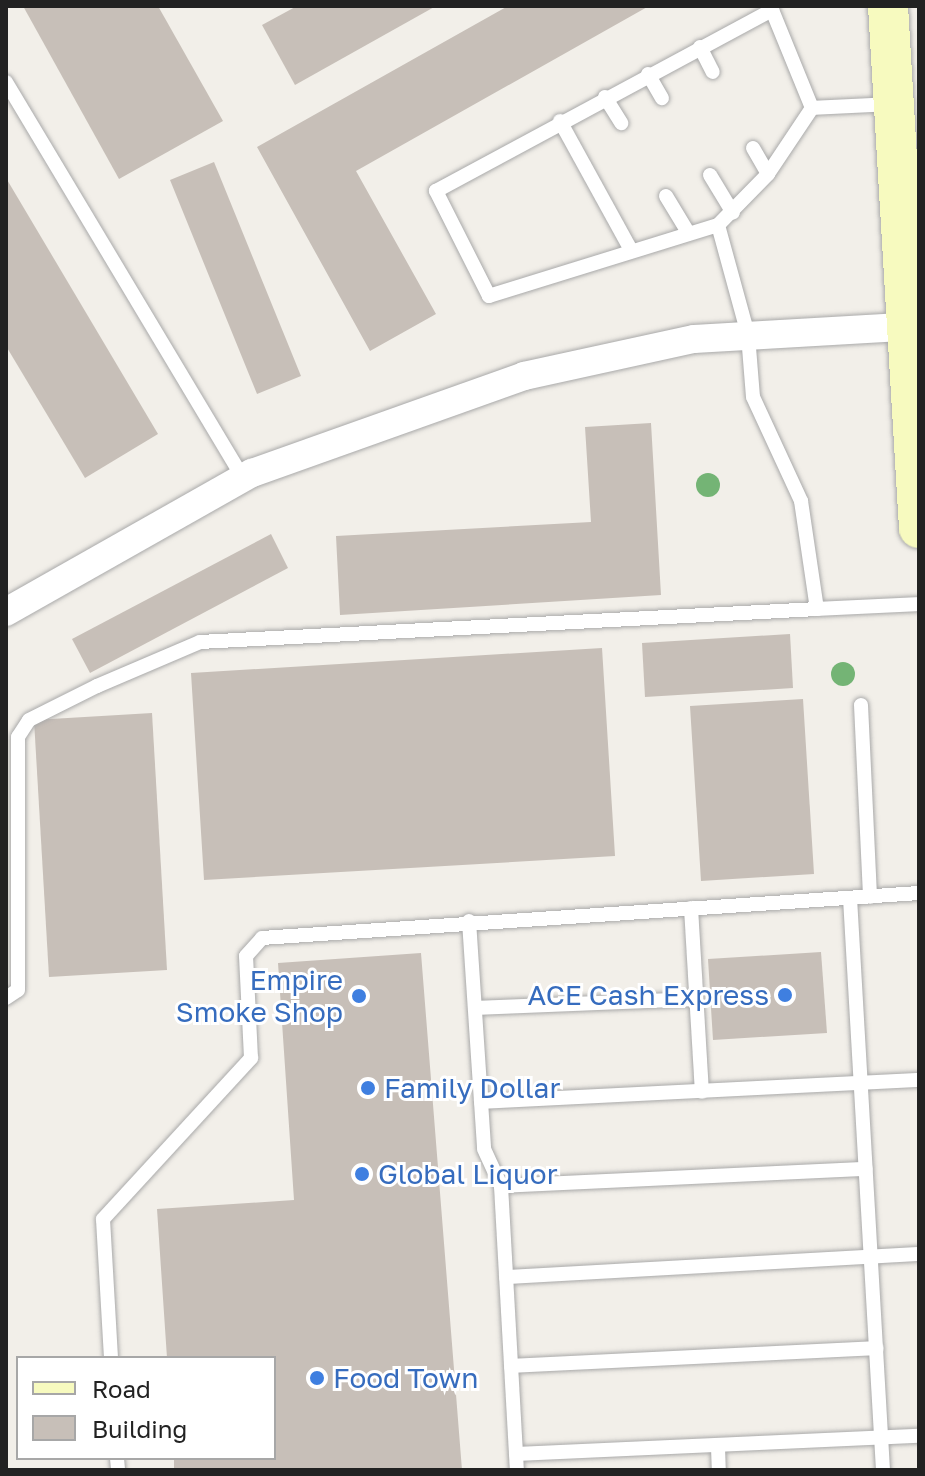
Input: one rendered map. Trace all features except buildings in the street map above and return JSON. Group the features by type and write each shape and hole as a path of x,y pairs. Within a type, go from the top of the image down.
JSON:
{"main road":[{"path":"888,6 913,326 919,528"}],"street":[{"path":"6,612 243,478 524,376 748,335 913,326"}],"lane":[{"path":"772,10 812,108 768,174 718,225 489,296 436,191 560,121 772,10"},
{"path":"700,47 713,72"},
{"path":"648,74 662,98"},
{"path":"6,82 243,478"},
{"path":"605,97 621,123"},
{"path":"812,108 894,104"},
{"path":"560,121 631,250"},
{"path":"753,148 768,174"},
{"path":"710,175 733,213"},
{"path":"666,196 689,234"},
{"path":"718,225 748,335 753,397 801,501 817,609"},
{"path":"6,998 18,990 10,859 12,780 18,737 29,720 200,642 919,604"},
{"path":"861,705 870,897"},
{"path":"111,1356 103,1219 251,1058 246,956 281,931 919,893"},
{"path":"850,898 883,1470"},
{"path":"691,908 702,1092"},
{"path":"469,921 484,1149 501,1186 517,1470"},
{"path":"475,1008 696,999"},
{"path":"481,1102 919,1080"},
{"path":"501,1186 866,1169"},
{"path":"506,1277 919,1254"},
{"path":"511,1366 877,1348"},
{"path":"516,1454 919,1436"},
{"path":"718,1447 719,1470"}],"place":[{"name":"ACE Cash Express","path":"785,995"},
{"name":"Empire Smoke Shop","path":"359,996"},
{"name":"Family Dollar","path":"368,1088"},
{"name":"Global Liquor","path":"362,1174"},
{"name":"Food Town","path":"317,1378"}]}
